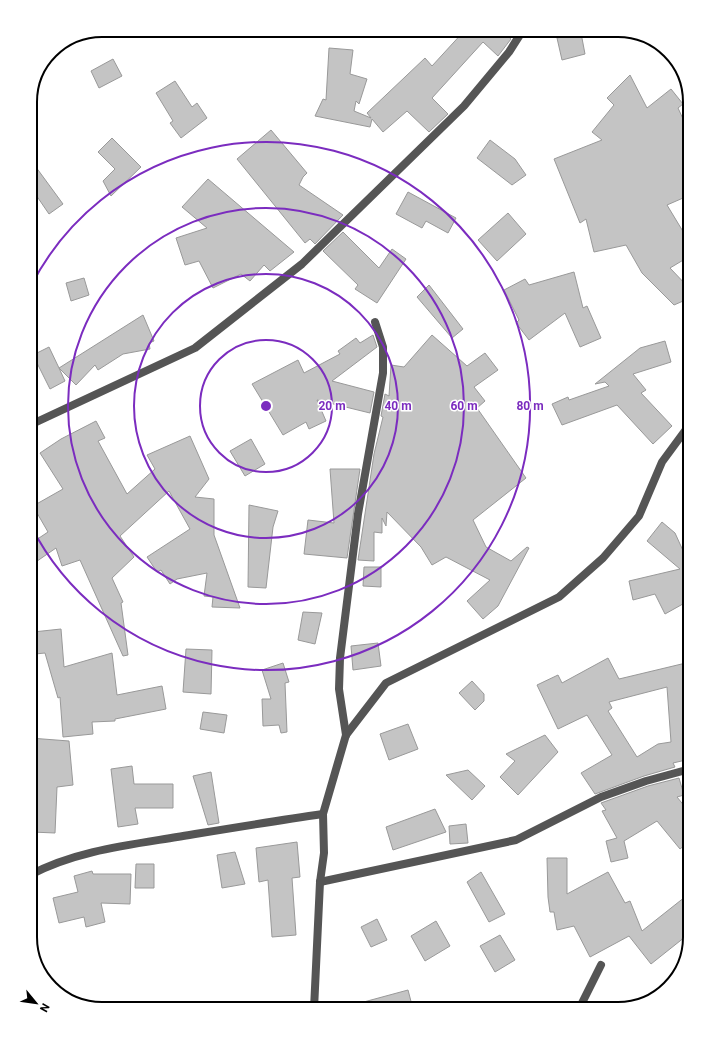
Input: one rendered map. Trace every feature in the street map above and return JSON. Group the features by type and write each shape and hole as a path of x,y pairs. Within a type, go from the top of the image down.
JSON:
{"street":[{"path":"37,422 195,348 302,264 464,106 509,52 519,37"},
{"path":"346,735 339,688 340,658 358,514 383,373 383,347 375,322"},
{"path":"314,1002 320,882 324,853 322,814 346,735 386,683 559,597 603,558 639,516 662,462 683,434"},
{"path":"320,882 516,840 538,830 569,812 614,792 683,771"},
{"path":"37,871 45,867 84,855 141,843 322,814"},
{"path":"582,1002 601,965"}],"building":[{"path":"459,37 509,37 511,39 498,56 483,42 432,98 448,114 429,132 407,111 383,132 372,119 370,127 315,116 323,99 326,100 329,48 353,50 350,74 367,79 359,104 356,101 354,111 371,118 367,113 425,58 432,66"},
{"path":"582,37 585,54 562,60 557,38"},
{"path":"113,59 122,76 99,88 91,71"},
{"path":"630,75 647,108 671,89 683,104 678,108 683,119 683,198 667,205 683,231 683,260 670,268 683,282 683,301 674,305 642,273 626,245 594,252 586,219 580,223 554,159 602,140 592,132 614,105 607,98"},
{"path":"175,81 192,107 197,103 207,118 181,138 170,123 173,121 156,93"},
{"path":"271,130 307,173 299,185 343,215 315,244 310,239 305,243 237,159"},
{"path":"112,138 141,167 111,196 103,181 115,169 98,152"},
{"path":"490,140 515,159 526,175 512,185 477,158"},
{"path":"37,169 63,204 49,214 37,196"},
{"path":"208,179 294,252 270,271 264,265 250,281 241,274 213,288 199,261 185,265 176,238 207,228 182,207"},
{"path":"408,192 456,218 448,233 426,221 422,228 396,214"},
{"path":"508,213 526,234 497,261 478,240"},
{"path":"343,232 379,268 392,249 406,259 377,303 355,289 358,285 323,251"},
{"path":"574,272 583,308 587,306 601,338 580,347 565,313 529,340 516,323 519,320 504,290 525,279 529,285"},
{"path":"84,278 89,295 71,301 66,283"},
{"path":"429,285 463,329 452,338 417,297"},
{"path":"143,315 154,341 149,343 150,349 123,354 98,370 95,365 76,385 59,368"},
{"path":"373,335 377,347 332,381 374,392 370,413 317,400 326,421 309,429 306,422 283,435 252,384 298,360 304,373 340,354 338,351 356,338 360,343"},
{"path":"432,335 467,366 485,353 498,370 474,387 485,401 477,408 526,478 473,520 486,547 511,561 527,547 529,548 498,606 483,619 467,601 490,580 446,557 432,565 421,547 387,512 386,526 382,518 382,533 374,532 374,561 358,560 374,454 383,417 381,416 385,394 389,396 391,365 404,367"},
{"path":"665,341 671,362 633,374 646,390 641,393 672,426 653,444 617,405 562,425 552,404 568,397 569,400 609,386 605,382 595,384 640,348"},
{"path":"49,347 65,381 50,389 37,363 37,353"},
{"path":"96,421 105,438 98,441 127,494 155,469 147,455 190,436 209,479 195,497 214,499 214,535 240,608 212,607 213,597 204,596 207,573 177,579 170,584 161,570 157,572 147,557 190,529 169,491 120,536 134,557 112,578 123,602 121,603 128,655 123,656 80,560 62,566 56,548 37,561 37,539 48,532 37,513 37,504 63,489 40,453 61,439"},
{"path":"251,439 265,464 245,476 230,451"},
{"path":"330,469 360,469 347,558 304,554 308,520 334,523"},
{"path":"249,505 278,511 273,527 266,588 248,587"},
{"path":"662,522 675,533 683,551 683,604 665,614 655,594 633,600 629,581 680,569 647,541"},
{"path":"364,567 381,567 381,587 363,586"},
{"path":"303,612 322,613 315,644 298,640"},
{"path":"61,629 64,667 112,653 117,695 162,686 166,709 115,719 115,721 92,722 93,734 63,737 60,697 58,698 45,653 37,654 37,632"},
{"path":"378,643 381,666 353,670 351,646"},
{"path":"186,649 212,650 211,694 183,692"},
{"path":"608,658 619,679 683,664 683,761 673,763 675,767 644,776 595,794 581,773 612,755 587,715 558,729 537,685 558,675 562,683","holes":["667,687 671,742 658,744 637,757 608,711 612,708 609,702"]},
{"path":"283,663 289,682 285,683 287,732 281,733 279,725 263,726 262,699 271,699 262,670"},
{"path":"472,681 484,694 484,701 475,710 459,693"},
{"path":"203,712 227,715 224,733 200,729"},
{"path":"408,724 418,749 389,760 380,734"},
{"path":"545,735 558,752 518,795 500,777 515,761 506,754"},
{"path":"37,739 69,741 73,785 57,787 55,833 37,832"},
{"path":"132,766 134,784 173,784 173,808 135,808 138,824 118,827 111,769"},
{"path":"468,770 485,786 472,800 446,775"},
{"path":"211,772 219,823 208,825 193,776"},
{"path":"679,778 683,792 683,795 677,797 683,804 683,847 680,849 657,821 624,841 628,858 611,862 606,841 617,838 602,811 606,810 601,803 648,786"},
{"path":"435,809 446,832 393,850 386,827"},
{"path":"466,824 468,843 450,844 449,826"},
{"path":"297,842 300,877 292,878 296,935 272,937 268,880 259,882 256,848"},
{"path":"235,852 245,884 222,888 217,855"},
{"path":"547,858 567,858 567,894 608,872 625,903 630,901 642,931 683,899 683,939 651,964 629,936 590,957 574,926 557,930 554,912 550,912"},
{"path":"136,864 154,864 154,888 135,888"},
{"path":"92,871 93,874 131,874 130,904 101,903 105,922 86,927 84,917 59,923 53,898 78,892 74,876"},
{"path":"481,872 505,914 489,922 467,882"},
{"path":"377,919 387,940 371,947 361,927"},
{"path":"436,921 450,946 425,961 411,936"},
{"path":"500,935 515,960 495,972 480,946"},
{"path":"408,990 411,1002 364,1002"}]}
